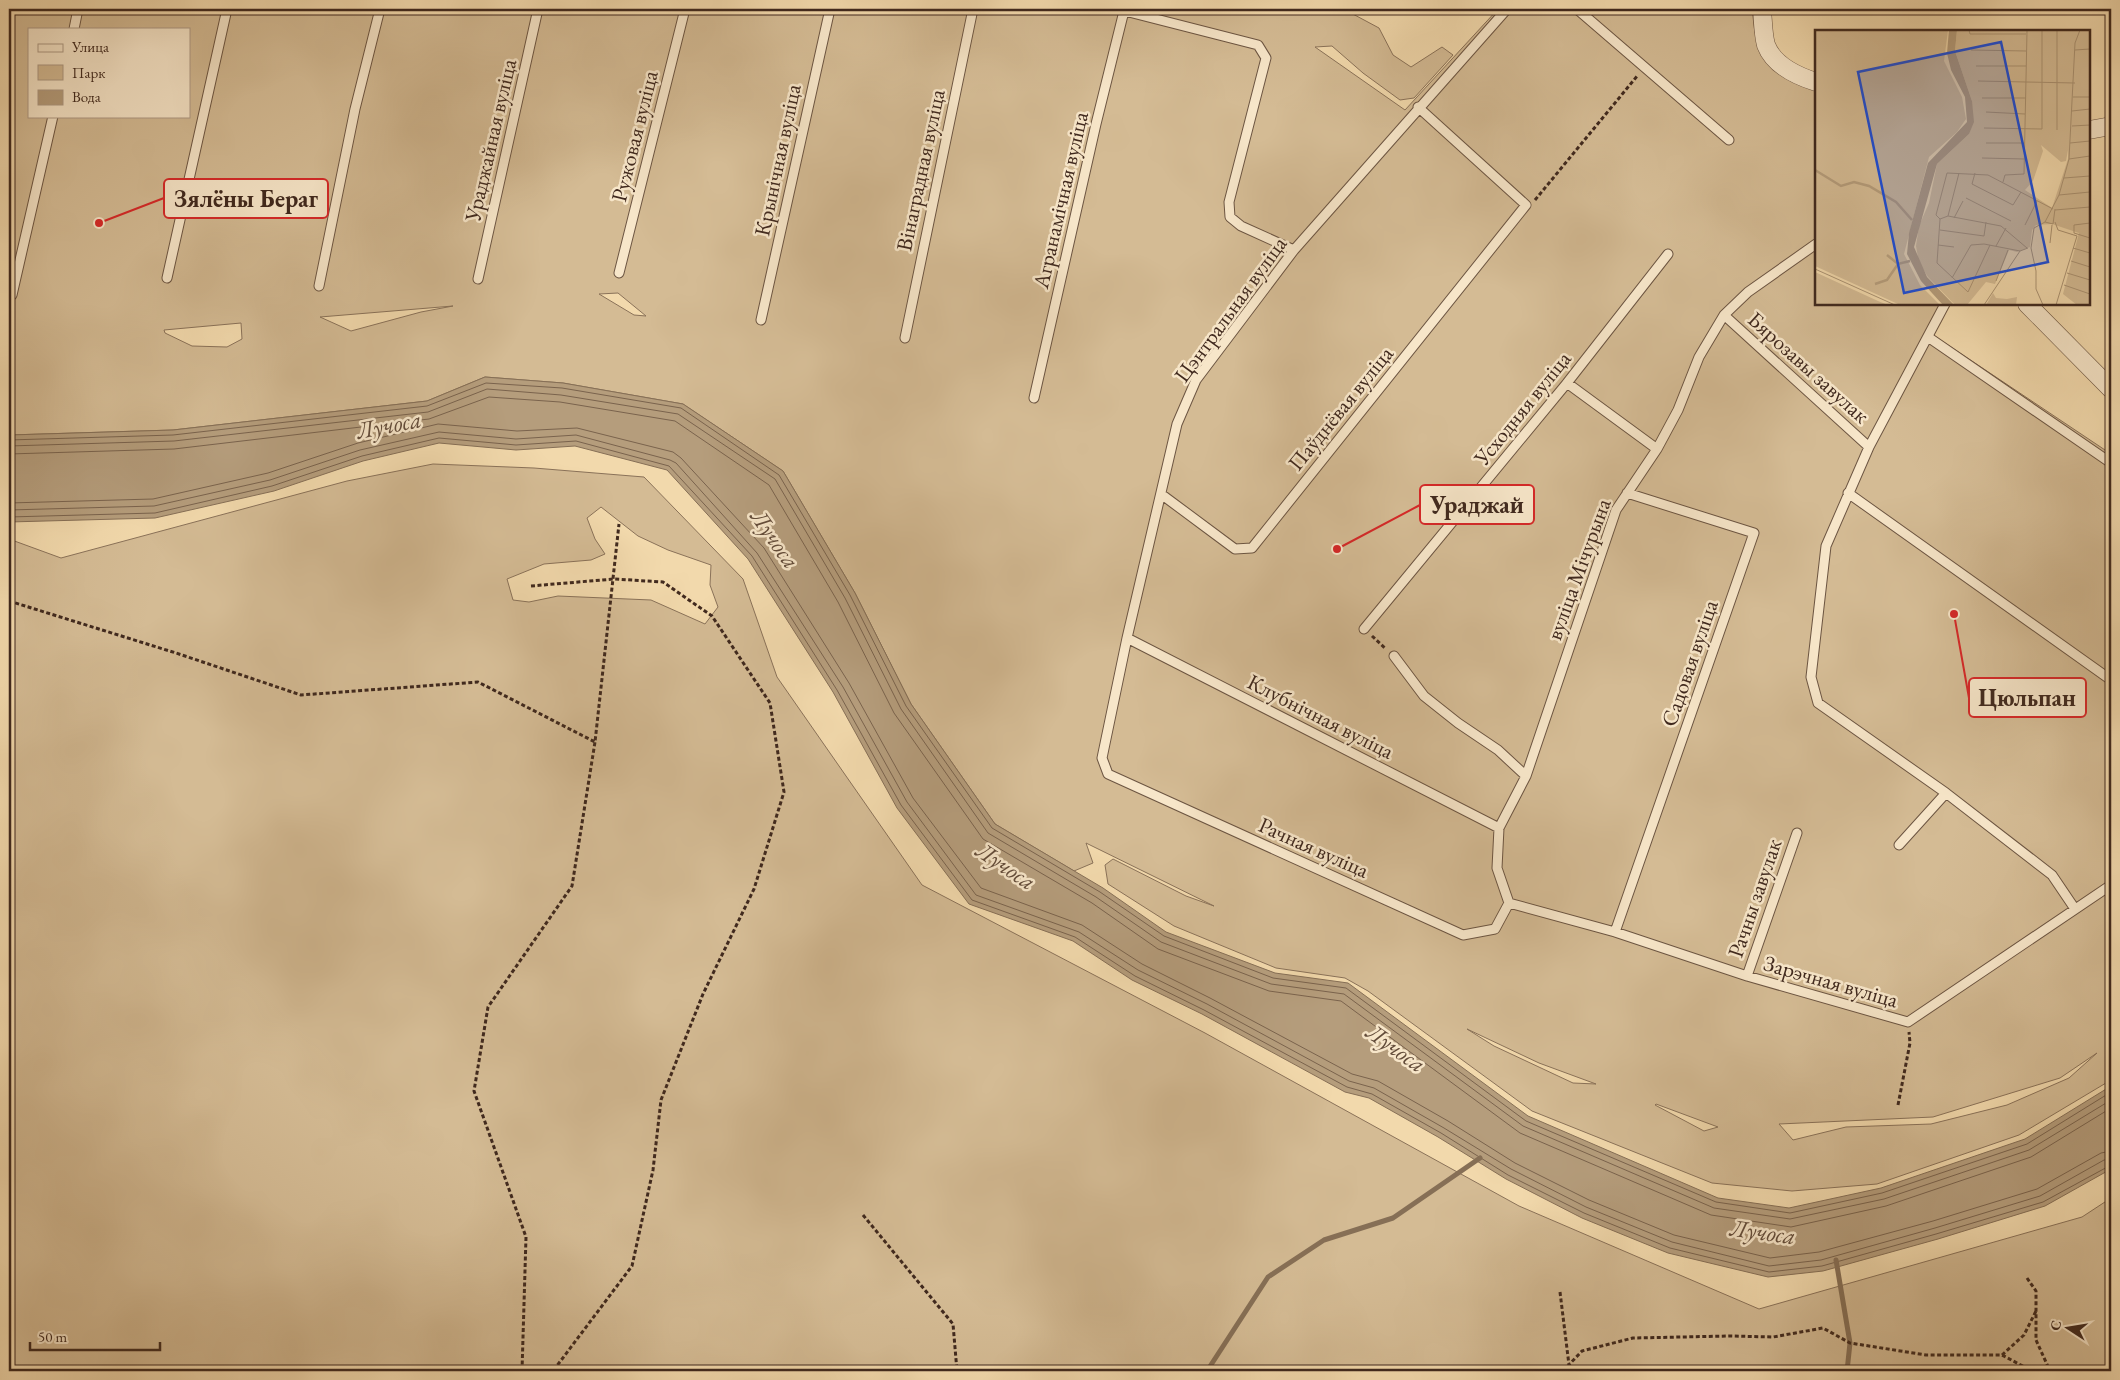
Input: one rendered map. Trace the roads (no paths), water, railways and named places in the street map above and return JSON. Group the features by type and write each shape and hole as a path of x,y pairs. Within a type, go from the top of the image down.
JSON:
{"street":[{"path":"1762,9 1766,45 1777,61 1796,76 1815,82"},
{"path":"2090,130 2111,126"},
{"path":"2028,305 2111,389"}],"lane":[{"path":"74,28 78,9"},
{"path":"167,278 227,9"},
{"path":"319,286 355,109 380,9"},
{"name":"Ураджайная вуліца","path":"478,279 538,9"},
{"name":"Ружовая вуліца","path":"619,273 685,9"},
{"name":"Крынічная вуліца","path":"761,320 830,9"},
{"name":"Вінаградная вуліца","path":"905,338 973,9"},
{"name":"Цэнтральная вуліца","path":"1102,758 1127,638 1177,424 1196,380 1294,250 1507,9"},
{"path":"1577,9 1729,140"},
{"path":"1121,10 1258,46 1266,58 1229,202 1230,217 1242,226 1294,250"},
{"name":"Агранамічная вуліца","path":"1034,398 1121,10"},
{"name":"Паўднёвая вуліца","path":"1161,494 1235,549 1252,548 1526,205 1418,108"},
{"path":"12,294 53,118"},
{"name":"вуліца Мічурына","path":"1509,903 1497,868 1498,828 1526,776 1616,510 1657,449 1678,410 1699,357 1724,315 1748,292 1815,245"},
{"name":"Усходняя вуліца","path":"1364,629 1567,383 1668,254"},
{"path":"1944,305 1869,446 1826,546 1811,677 1818,703 1946,793 2052,875 2075,909"},
{"name":"Бярозавы завулак","path":"1724,315 1869,446"},
{"path":"1928,337 2111,463"},
{"path":"1567,383 1657,449"},
{"name":"Садовая вуліца","path":"1615,932 1754,533 1627,493"},
{"path":"1848,493 2111,680"},
{"name":"Клубнічная вуліца","path":"1127,638 1498,828"},
{"path":"1394,656 1424,696 1458,723 1498,750 1526,776"},
{"name":"Рачная вуліца","path":"1102,758 1108,774 1463,935 1495,929 1509,903"},
{"path":"1899,845 1946,793"},
{"name":"Рачны завулак","path":"1747,976 1797,833"},
{"name":"Зарэчная вуліца","path":"1509,903 1615,932 1747,976 1908,1022 2111,885"}],"water":[{"name":"Лучоса","path":"485,377 563,383 683,404 783,471 855,593 911,704 995,824 1103,888 1166,932 1275,973 1348,983 1528,1116 1718,1198 1789,1208 1881,1188 2025,1139 2111,1086 2111,1169 2045,1206 1938,1239 1823,1271 1768,1277 1668,1253 1582,1218 1506,1179 1438,1137 1369,1098 1345,1092 1202,1014 1132,980 1073,941 969,904 897,808 833,692 748,559 667,470 575,446 516,450 439,443 363,461 274,491 155,518 9,522 9,435 173,430 427,401"}],"waterway":[{"path":"1207,1371 1268,1277 1324,1240 1393,1218 1480,1158"},
{"path":"1836,1260 1850,1343 1847,1371"}],"place":[{"name":"Зялёны Бераг","path":"99,223"},
{"name":"Ураджай","path":"1337,549"},
{"name":"Цюльпан","path":"1954,614"}]}
